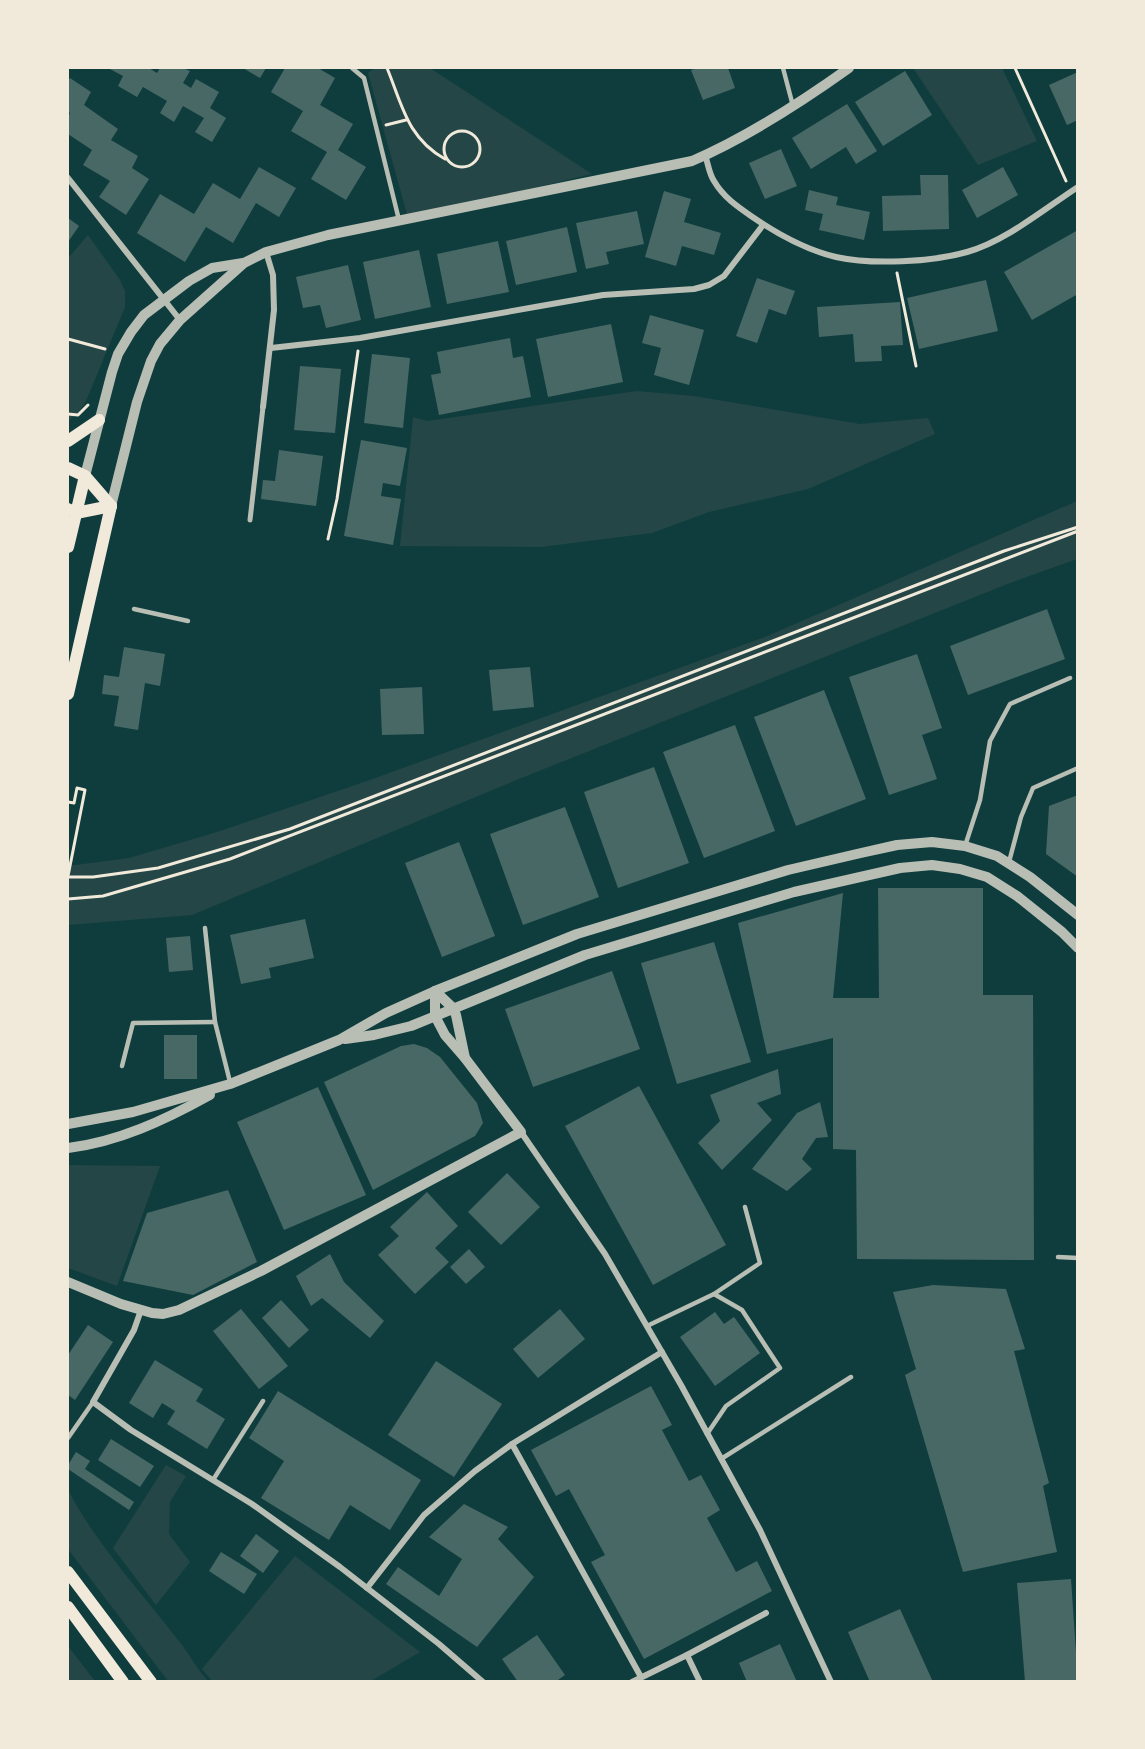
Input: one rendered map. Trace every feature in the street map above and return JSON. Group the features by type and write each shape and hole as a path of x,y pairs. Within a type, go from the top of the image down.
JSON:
{"main road":[{"path":"68,441 99,420"},
{"path":"68,468 85,476 111,506"},
{"path":"68,547 72,511 85,476"},
{"path":"72,511 111,506"},
{"path":"68,694 111,506"},
{"path":"68,1572 151,1682"},
{"path":"68,1607 123,1682"}],"street":[{"path":"111,506 144,379 160,344 180,320 244,263 266,252 328,235 692,161 725,147 793,107 849,68"},
{"path":"705,155 713,180 730,202 784,238 837,257 894,261 969,252 1023,223 1077,187"},
{"path":"68,178 180,320"},
{"path":"271,348 360,338 603,295 694,289 710,285 724,276 763,225"},
{"path":"250,520 274,310 273,274 266,252"},
{"path":"85,476 118,354 144,315 189,281 212,268 244,263"},
{"path":"68,1148 86,1146 155,1123 230,1084 339,1040 386,1013 435,991 577,934 788,870 897,845 932,842 965,846 997,856 1030,877 1077,915"},
{"path":"339,1040 397,1030 585,955 794,892 911,867 932,865 960,869 987,877 1017,896 1062,932 1077,948"},
{"path":"435,991 453,1008 465,1058"},
{"path":"435,991 435,1016 445,1035 521,1132 605,1254 662,1352 760,1530 831,1682"},
{"path":"68,1124 144,1109 230,1084"},
{"path":"68,1282 141,1310 163,1314 179,1310 234,1285 521,1132"},
{"path":"141,1310 134,1330 93,1402 131,1430 252,1504 440,1644 483,1682"},
{"path":"367,1588 424,1515 475,1471 512,1444 662,1352"},
{"path":"512,1444 641,1677"},
{"path":"632,1682 766,1613"},
{"path":"687,1655 700,1682"}],"lane":[{"path":"352,68 364,78 399,220"},
{"path":"783,68 793,107"},
{"path":"134,609 188,621"},
{"path":"965,846 980,800 990,741 1010,704 1070,678"},
{"path":"1009,864 1021,817 1033,788 1077,768"},
{"path":"205,928 215,1022 230,1084"},
{"path":"122,1066 133,1023 215,1022"},
{"path":"647,1326 714,1294 760,1263 745,1207"},
{"path":"1058,1257 1077,1258"},
{"path":"707,1434 726,1406 780,1368 742,1310 714,1294"},
{"path":"721,1459 851,1377"},
{"path":"213,1480 262,1401"},
{"path":"68,1438 93,1402"}],"path":[{"path":"387,68 406,120 432,152 459,168 472,165 480,154 479,141 465,130 452,134 444,146 446,159"},
{"path":"1015,68 1071,191"},
{"path":"375,127 406,120"},
{"path":"894,261 916,366"},
{"path":"328,539 337,499 360,338"},
{"path":"68,339 91,344 111,352"},
{"path":"68,801 74,803 77,788 85,790 68,877 93,878 158,868 291,829 993,555 1077,529"},
{"path":"68,899 103,896 230,859 1077,529"}],"shaded area":[{"path":"375,68 430,68 592,174 408,218 368,73"},
{"path":"913,68 1002,68 1037,141 978,165"},
{"path":"88,235 120,280 125,291 125,307 86,401 78,413 68,421 68,256"},
{"path":"637,391 694,396 860,424 928,418 935,434 808,489 709,512 652,533 541,547 400,546 413,417 427,421"},
{"path":"1077,501 1077,559 1010,583 514,781 192,915 68,925 68,866 129,858 217,832 367,781 765,637"},
{"path":"68,1165 160,1166 117,1286 68,1268"},
{"path":"166,1465 186,1476 170,1502 169,1534 190,1562 156,1605 113,1548"},
{"path":"68,1490 92,1530 208,1681 168,1681 68,1549"},
{"path":"295,1556 420,1652 371,1681 212,1681 202,1669"},
{"path":"68,1646 95,1681 68,1681"}],"building":[{"path":"108,68 149,68 157,73 160,68 183,68 190,71 183,83 191,88 196,79 219,92 210,108 226,118 212,142 195,132 204,118 183,106 174,122 160,113 167,101 143,87 137,97 118,86 123,76"},
{"path":"243,68 266,68 260,78"},
{"path":"285,68 318,68 335,78 320,105 353,124 338,150 366,167 346,200 311,179 327,152 291,131 303,111 271,92"},
{"path":"728,68 735,88 703,100 691,70"},
{"path":"905,71 932,115 883,146 855,102"},
{"path":"1078,72 1078,120 1067,125 1049,85"},
{"path":"70,78 91,92 84,105 118,129 111,140 138,156 132,168 149,179 126,215 99,197 110,181 83,165 92,150 68,134 70,113 68,111 68,81"},
{"path":"847,104 877,151 856,164 846,147 811,169 792,138"},
{"path":"781,149 797,186 765,199 749,163"},
{"path":"259,167 296,188 279,217 256,203 233,243 206,227 185,262 137,233 160,194 194,214 213,183 240,199"},
{"path":"1003,167 1018,195 977,218 962,190"},
{"path":"920,175 948,175 949,229 883,231 882,196 921,195"},
{"path":"809,190 838,197 836,205 870,212 864,240 819,230 823,214 805,210"},
{"path":"664,191 691,199 684,222 721,233 714,255 682,246 676,266 645,257"},
{"path":"637,211 644,244 606,252 609,264 586,269 576,223"},
{"path":"68,218 79,226 68,242"},
{"path":"567,227 577,272 516,285 506,241"},
{"path":"1078,230 1078,294 1032,320 1004,272"},
{"path":"498,241 509,292 447,304 437,254"},
{"path":"419,250 431,307 375,319 363,262"},
{"path":"348,265 361,320 326,328 320,305 303,308 296,277"},
{"path":"757,278 795,291 786,315 769,309 757,343 736,336"},
{"path":"986,280 998,331 919,349 907,298"},
{"path":"900,302 903,345 881,346 882,361 855,362 853,334 819,337 817,307"},
{"path":"650,315 704,330 689,385 654,375 661,348 642,343"},
{"path":"611,324 623,382 548,397 536,339"},
{"path":"510,338 513,358 523,356 531,397 439,415 431,375 441,373 437,352"},
{"path":"372,354 410,358 403,428 364,423"},
{"path":"300,366 341,369 335,433 294,430"},
{"path":"361,440 407,448 400,486 383,483 381,496 401,499 393,545 344,536"},
{"path":"279,450 323,456 316,506 261,499 263,480 275,481"},
{"path":"1047,609 1065,659 968,695 950,646"},
{"path":"124,647 165,654 160,686 145,683 138,730 114,726 119,696 102,694 104,675 119,677"},
{"path":"917,654 942,728 922,735 937,779 889,795 849,677"},
{"path":"530,667 534,707 493,711 489,670"},
{"path":"422,687 424,734 382,735 380,689"},
{"path":"824,690 866,799 796,826 754,717"},
{"path":"735,725 775,831 704,858 663,752"},
{"path":"654,767 689,863 618,888 584,792"},
{"path":"1078,795 1078,877 1046,854 1049,806"},
{"path":"565,807 599,897 523,925 490,834"},
{"path":"459,842 495,936 442,957 405,863"},
{"path":"878,888 983,888 983,995 1033,995 1034,1260 857,1259 856,1150 833,1149 833,1038 767,1054 738,923 843,893 833,998 879,998"},
{"path":"305,919 314,958 269,968 271,978 241,984 230,935"},
{"path":"190,936 193,970 169,972 166,938"},
{"path":"714,942 751,1062 677,1084 641,963"},
{"path":"612,971 640,1049 533,1087 505,1009"},
{"path":"164,1035 197,1035 197,1079 164,1079"},
{"path":"414,1044 427,1048 440,1057 477,1103 483,1123 475,1136 373,1190 324,1082 401,1046"},
{"path":"778,1069 781,1094 757,1103 772,1120 722,1170 698,1143 720,1121 710,1095"},
{"path":"639,1086 726,1245 653,1285 565,1126"},
{"path":"318,1087 366,1195 284,1230 237,1122"},
{"path":"820,1102 828,1137 816,1138 802,1159 812,1169 787,1191 752,1169 797,1113"},
{"path":"507,1173 540,1207 501,1245 468,1212"},
{"path":"228,1190 257,1262 193,1295 123,1281 147,1213"},
{"path":"427,1192 458,1226 435,1248 449,1262 415,1294 378,1255 399,1236 390,1227"},
{"path":"469,1249 485,1267 466,1284 450,1267"},
{"path":"330,1254 344,1282 384,1321 370,1338 322,1298 311,1306 296,1276"},
{"path":"933,1285 1006,1289 1025,1349 1014,1351 1049,1483 1043,1486 1057,1552 963,1572 905,1375 916,1369 893,1292"},
{"path":"281,1300 309,1330 289,1348 262,1318"},
{"path":"241,1309 288,1366 259,1389 213,1331"},
{"path":"560,1309 585,1339 538,1378 513,1349"},
{"path":"715,1312 724,1324 734,1317 760,1353 715,1386 680,1337"},
{"path":"88,1325 113,1342 75,1400 68,1395 68,1355"},
{"path":"155,1360 203,1389 196,1401 225,1419 207,1449 167,1424 175,1411 162,1403 153,1418 129,1403"},
{"path":"436,1361 502,1404 454,1477 388,1435"},
{"path":"651,1386 672,1425 662,1430 689,1481 701,1475 720,1510 707,1518 736,1572 757,1561 772,1591 644,1659 591,1562 605,1555 569,1489 556,1496 531,1450"},
{"path":"278,1391 421,1480 390,1530 350,1505 329,1540 261,1498 284,1461 249,1438"},
{"path":"111,1439 154,1466 140,1487 98,1460"},
{"path":"76,1452 90,1461 85,1469 134,1502 129,1510 68,1469"},
{"path":"464,1504 508,1527 498,1539 534,1577 477,1647 386,1584 398,1567 439,1596 462,1559 429,1537"},
{"path":"256,1534 279,1551 263,1573 240,1556"},
{"path":"221,1552 257,1574 244,1594 209,1571"},
{"path":"1071,1579 1078,1682 1025,1682 1017,1583"},
{"path":"900,1609 933,1682 870,1682 848,1632"},
{"path":"537,1635 565,1675 555,1682 518,1682 502,1659"},
{"path":"780,1644 797,1682 747,1682 739,1663"}]}
